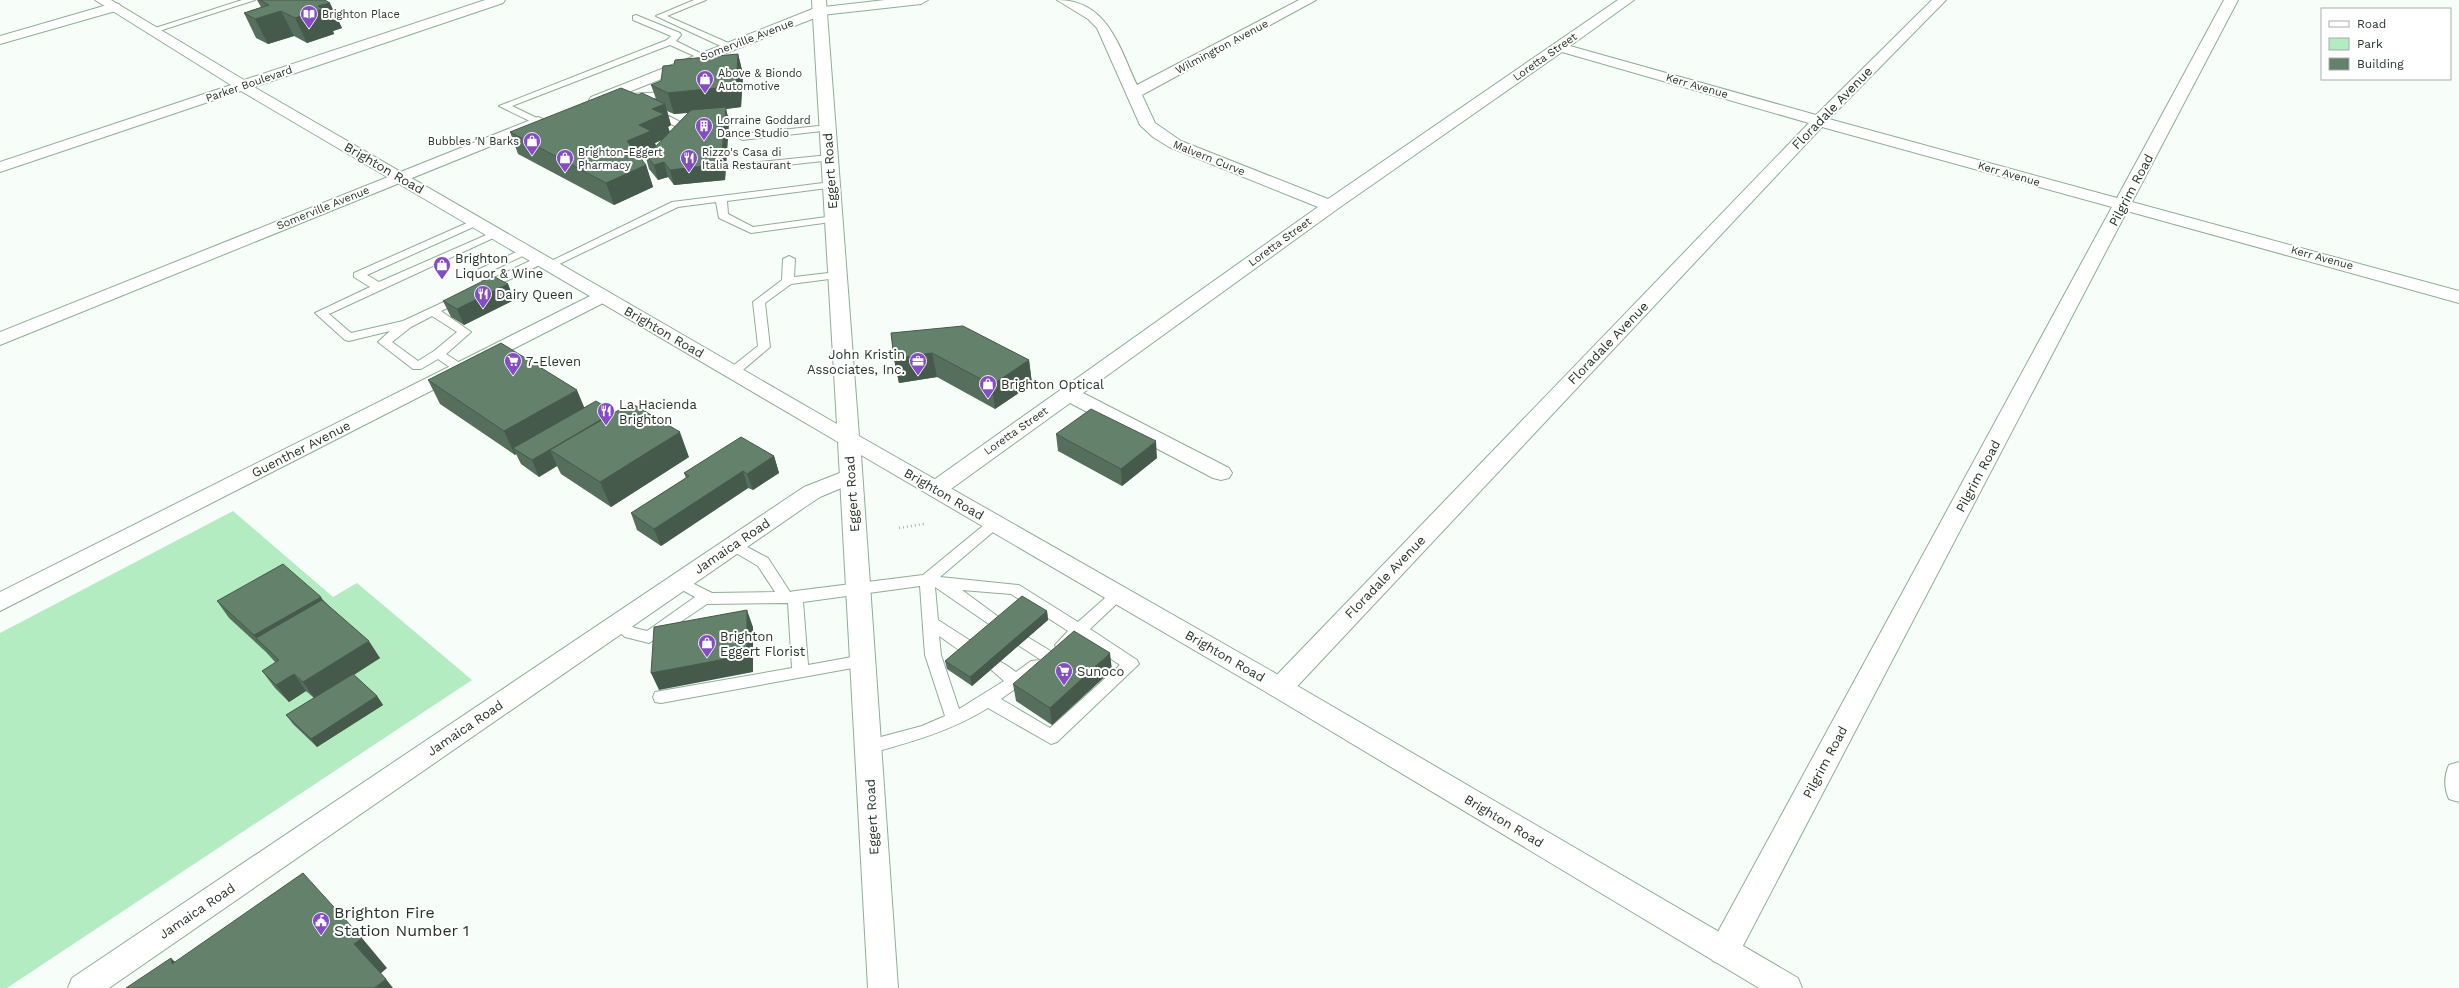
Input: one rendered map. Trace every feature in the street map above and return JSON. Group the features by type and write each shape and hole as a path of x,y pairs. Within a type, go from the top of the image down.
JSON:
{"street":[{"name":"Parker Boulevard","path":"0,168 498,0"},
{"name":"Somerville Avenue","path":"580,106 619,95 820,6 921,0"},
{"name":"Malvern Curve","path":"1064,0 1089,13 1103,26 1148,125 1158,134 1175,144 1330,206"},
{"name":"Wilmington Avenue","path":"1134,93 1309,0"},
{"name":"Loretta Street","path":"936,489 1330,206 1627,0"},
{"name":"Floradale Avenue","path":"1280,688 1819,121 1940,0"},
{"name":"Pilgrim Road","path":"1724,951 2231,0"},
{"name":"Brighton Road","path":"108,3 243,86 848,439 1280,688 1787,988"},
{"path":"0,40 108,3"},
{"name":"Eggert Road","path":"820,6 850,476 859,590 883,988"},
{"name":"Kerr Avenue","path":"1560,47 1819,121 2459,297"},
{"name":"Somerville Avenue","path":"0,339 399,177 545,120"},
{"name":"Guenther Avenue","path":"0,602 602,296"},
{"path":"1069,394 1221,472"},
{"name":"Jamaica Road","path":"83,988 812,492 850,476"},
{"path":"2459,773 2459,791"}],"lane":[{"path":"153,30 251,0"},
{"path":"702,0 660,16 730,46"},
{"path":"545,120 504,106 670,42 677,36 636,18"},
{"path":"670,42 704,57"},
{"path":"619,95 665,95"},
{"path":"619,95 685,127 670,143"},
{"path":"742,137 828,128"},
{"path":"739,167 830,158"},
{"path":"432,311 465,332 438,354 417,366 384,342 407,324 432,311 676,204 831,186"},
{"path":"721,198 723,216 751,230 834,220"},
{"path":"379,287 358,275 476,222"},
{"path":"407,324 349,337 321,313 497,234"},
{"path":"494,283 479,273 525,251"},
{"path":"788,281 789,259"},
{"path":"733,372 764,347 759,302 788,281 837,274"},
{"path":"438,354 459,368"},
{"path":"955,720 933,655 932,623 935,582 995,523"},
{"path":"734,545 763,562 791,597 800,672"},
{"path":"680,582 706,597 791,597 859,590 904,581 935,582 1014,589 1131,664 1050,737 988,700"},
{"path":"935,582 999,625"},
{"path":"868,746 920,734 955,720 988,700 1048,657 1119,594"},
{"path":"618,624 631,633 649,637 706,597"},
{"path":"932,623 970,649"},
{"path":"1024,640 1048,657"},
{"path":"661,697 863,661"},
{"path":"995,666 1016,681"}],"path":[{"path":"899,528 924,524"}],"green space":[{"path":"233,511 333,597 357,583 472,680 7,988 0,988 0,633"}],"building":[{"path":"260,0 325,0 330,3 318,6 323,9 295,18 281,11 255,19 244,13 269,5"},
{"path":"738,54 736,86 668,93 651,85 661,81 663,66 674,65 675,60"},
{"path":"621,88 638,95 642,93 665,104 652,109 664,114 639,125 651,131 627,141 646,165 606,183 510,132"},
{"path":"726,107 721,164 670,170 664,162 654,165 645,154 654,151 653,149 691,110"},
{"path":"493,276 508,284 457,309 443,301"},
{"path":"963,326 1029,360 992,385 932,353 894,359 891,333"},
{"path":"501,343 577,390 504,431 428,380"},
{"path":"596,401 614,412 532,460 513,448"},
{"path":"631,403 680,432 600,482 550,450"},
{"path":"1091,409 1156,441 1121,469 1056,434"},
{"path":"741,437 774,456 747,474 743,471 654,529 631,513 689,476 684,473"},
{"path":"283,564 321,597 254,635 217,601"},
{"path":"1022,596 1047,611 970,677 945,661"},
{"path":"322,600 369,641 303,682 294,674 276,685 262,671 279,660 256,638"},
{"path":"747,610 747,655 651,673 654,627"},
{"path":"1074,631 1110,653 1050,708 1013,684"},
{"path":"353,674 377,696 311,739 286,715"},
{"path":"303,873 362,938 354,944 386,979 374,988 126,988 171,958 172,964"}],"place":[{"name":"Brighton Place","path":"309,29"},
{"name":"Above & Biondo Automotive","path":"705,94"},
{"name":"Lorraine Goddard Dance Studio","path":"704,141"},
{"name":"Bubbles 'N Barks","path":"532,156"},
{"name":"Brighton-Eggert Pharmacy","path":"565,173"},
{"name":"Rizzo's Casa di Italia Restaurant","path":"689,173"},
{"name":"Brighton Liquor & Wine","path":"442,280"},
{"name":"Dairy Queen","path":"483,309"},
{"name":"7-Eleven","path":"513,376"},
{"name":"John Kristin Associates, Inc.","path":"918,376"},
{"name":"Brighton Optical","path":"988,399"},
{"name":"La Hacienda Brighton","path":"606,426"},
{"name":"Brighton Eggert Florist","path":"707,658"},
{"name":"Sunoco","path":"1064,686"},
{"name":"Brighton Fire Station Number 1","path":"321,936"}]}
